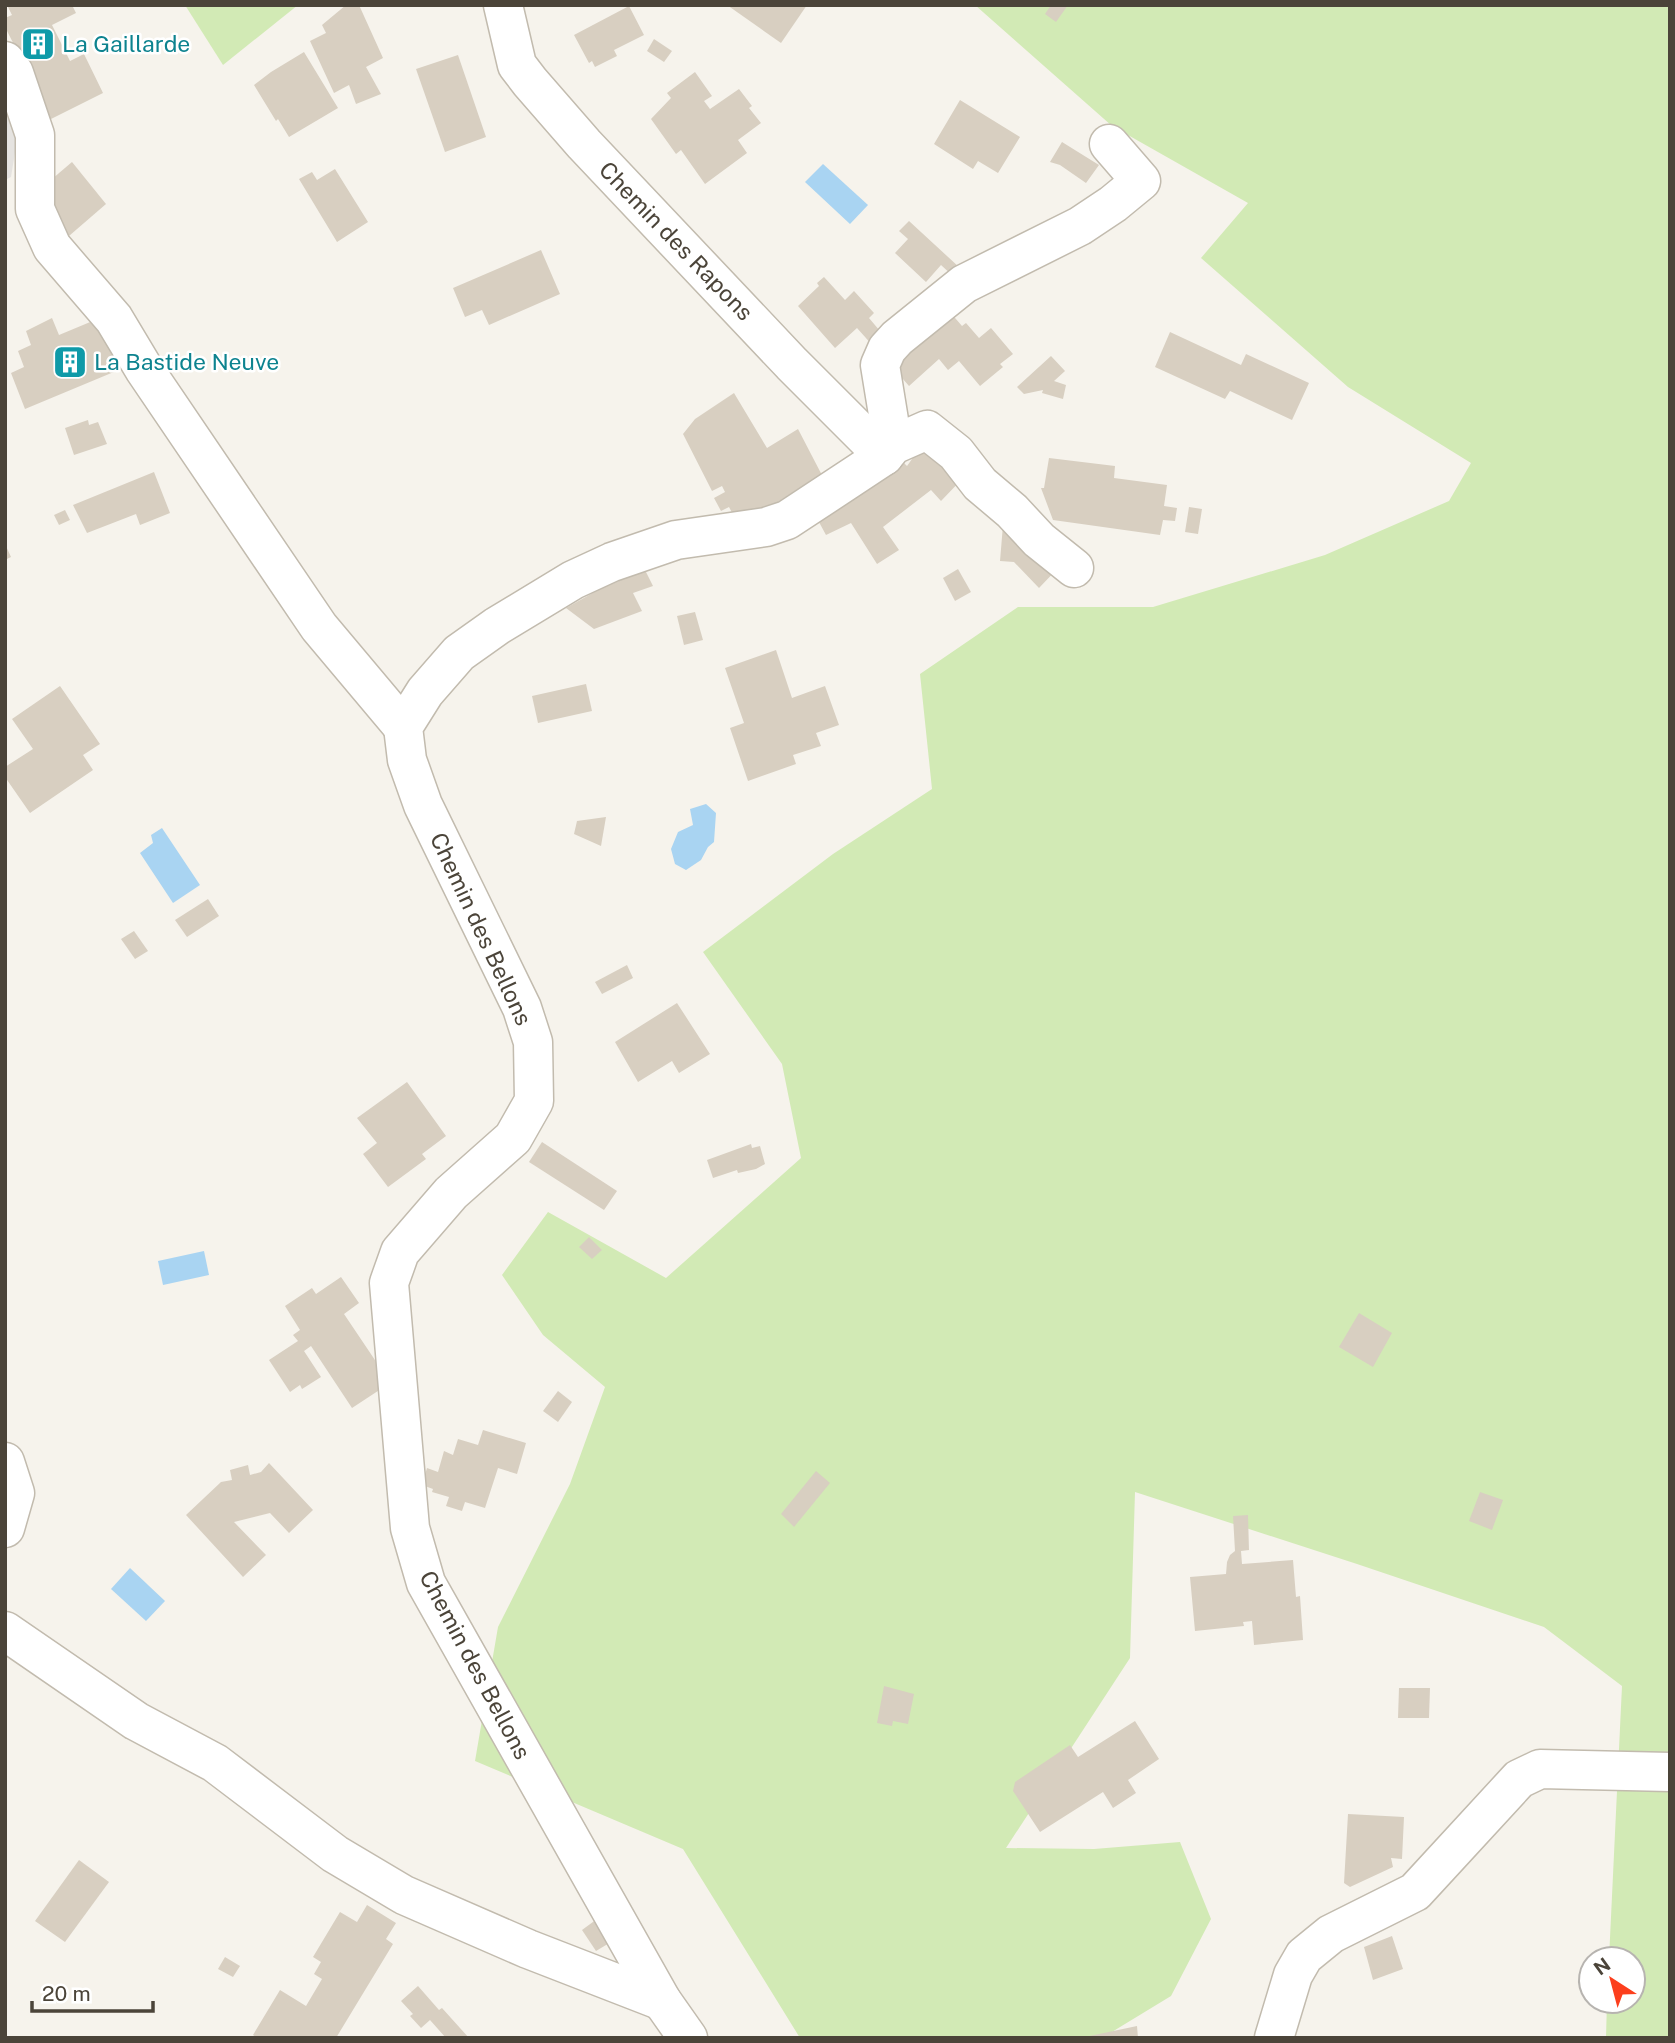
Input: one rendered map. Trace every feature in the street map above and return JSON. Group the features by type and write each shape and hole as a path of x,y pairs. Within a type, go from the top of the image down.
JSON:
{"street":[{"name":"Chemin des Rapons","path":"503,5 517,65 530,82 584,144 792,364 889,451"},
{"path":"5,61 14,73 35,135 35,209 52,247 114,320 144,369 319,627 403,727 425,692 458,653 573,580 612,562 676,540 765,527 787,520 889,451 927,430 956,453 980,484 1074,568"},
{"path":"889,451 880,365 887,349 964,284 1080,226 1141,181 1109,144"},
{"name":"Chemin des Bellons","path":"403,727 407,760 423,805 522,1008 533,1042 534,1101 513,1138 451,1193 400,1252 389,1283 410,1528 426,1583 662,2001 688,2038"},
{"path":"5,1462 15,1493 5,1528"},
{"path":"5,1631 135,1721 215,1763 335,1854 404,1895 528,1949 662,2001"},
{"path":"1274,2038 1293,1975 1304,1956 1331,1934 1415,1892 1519,1779 1540,1769 1670,1772"}],"green space":[{"path":"185,5 298,5 223,65"},
{"path":"975,5 1670,5 1670,2038 1606,2038 1607,2015 1647,2015 1647,1945 1610,1945 1622,1686 1544,1627 1135,1492 1130,1658 1006,1848 1094,1849 1180,1842 1211,1919 1171,1996 1102,2038 800,2038 683,1849 475,1761 498,1627 570,1484 605,1387 543,1335 502,1275 548,1212 666,1278 801,1158 782,1064 703,952 833,854 932,789 920,674 1018,607 1153,607 1325,555 1449,501 1471,463 1348,387 1201,258 1248,203 1112,126"}],"shaded area":[{"path":"5,112 17,140 11,177 5,180"}],"water":[{"path":"823,164 868,205 850,224 805,182"},
{"path":"706,804 716,813 714,842 701,860 686,870 675,864 671,849 678,832 693,825 690,809"},
{"path":"162,828 200,885 173,903 140,853 153,843 151,835"},
{"path":"204,1251 209,1275 163,1285 158,1261"},
{"path":"130,1568 165,1601 146,1621 111,1589"}],"building":[{"path":"7,5 72,5 76,13 52,25 70,61 84,54 103,93 47,121 38,92 5,27 5,18 12,15"},
{"path":"346,5 359,5 383,58 366,67 381,94 356,104 349,85 334,93 310,41 326,33 322,25"},
{"path":"727,5 807,5 781,43"},
{"path":"1051,5 1068,5 1056,22 1045,14"},
{"path":"629,6 644,35 614,50 617,56 595,67 592,61 589,63 574,35"},
{"path":"654,39 672,51 664,62 647,51"},
{"path":"304,52 338,108 289,137 254,85"},
{"path":"458,55 486,137 445,152 416,69"},
{"path":"695,72 712,96 704,101 710,109 739,89 761,123 738,140 747,153 705,184 681,150 676,154 651,119 671,98 667,93"},
{"path":"960,100 1020,137 998,173 978,161 973,169 934,144"},
{"path":"1062,142 1099,165 1086,183 1060,165 1050,162"},
{"path":"72,162 106,204 62,242 45,185"},
{"path":"335,169 368,222 337,242 299,179 312,172 317,180"},
{"path":"909,221 960,268 953,276 941,265 926,282 895,253 908,239 899,231"},
{"path":"541,250 560,294 489,325 482,310 465,317 453,288"},
{"path":"824,277 845,300 854,291 874,313 869,318 885,337 874,347 857,328 835,348 798,306 819,286 817,283"},
{"path":"949,311 962,326 966,323 979,338 991,328 1013,354 1000,364 1003,367 980,386 959,361 948,370 939,359 909,386 890,364"},
{"name":"La Bastide Neuve","path":"52,318 59,335 98,321 121,369 25,409 11,373 24,367 18,351 31,345 26,331"},
{"path":"1170,332 1241,365 1246,354 1309,383 1292,420 1230,391 1225,399 1155,367"},
{"path":"1051,356 1065,371 1054,381 1066,385 1063,399 1042,393 1043,390 1024,394 1017,387"},
{"path":"734,393 767,448 798,429 825,481 816,488 812,480 738,524 729,507 721,511 714,498 725,492 722,486 712,491 683,434 695,419"},
{"path":"88,420 89,425 98,422 107,444 74,455 65,428"},
{"path":"925,441 964,477 941,501 931,490 883,527 899,550 877,564 851,523 826,535 813,511 903,462 907,466"},
{"path":"1049,458 1115,466 1114,478 1167,485 1164,506 1177,508 1175,521 1163,520 1160,535 1053,520 1041,488 1044,488"},
{"path":"154,472 170,513 140,525 136,514 87,533 73,505"},
{"path":"1189,507 1202,509 1198,534 1185,532"},
{"path":"65,510 70,520 59,525 54,515"},
{"path":"1004,513 1060,566 1039,588 1014,562 1000,561"},
{"path":"5,544 11,557 5,560"},
{"path":"958,569 971,592 955,601 943,578"},
{"path":"645,570 653,586 633,593 642,611 594,629 566,608 600,589"},
{"path":"695,612 703,640 684,645 677,616"},
{"path":"776,650 792,698 825,686 839,725 816,733 821,746 793,755 796,764 748,781 730,728 744,723 725,668"},
{"path":"586,684 592,711 538,723 532,696"},
{"path":"60,686 100,744 83,755 93,770 30,813 5,777 5,767 33,749 12,719"},
{"path":"606,817 601,846 574,834 577,821"},
{"path":"208,899 219,916 187,937 175,920"},
{"path":"134,931 148,951 135,959 121,939"},
{"path":"627,965 633,978 602,994 595,982"},
{"path":"677,1003 710,1054 679,1073 672,1061 638,1082 615,1042"},
{"path":"407,1082 446,1136 422,1154 426,1159 388,1187 363,1154 377,1143 357,1118"},
{"path":"542,1142 617,1191 604,1210 529,1162"},
{"path":"751,1144 752,1148 760,1146 765,1164 756,1169 738,1173 737,1170 713,1178 707,1160"},
{"path":"589,1237 602,1250 592,1259 579,1247"},
{"path":"341,1277 359,1303 344,1314 381,1369 387,1385 352,1408 311,1346 304,1351 321,1377 302,1389 300,1385 290,1392 269,1360 298,1341 293,1335 300,1330 285,1306 312,1288 316,1294"},
{"path":"1359,1313 1392,1333 1373,1367 1339,1347"},
{"path":"558,1391 572,1402 558,1422 543,1411"},
{"path":"483,1430 526,1443 517,1474 498,1468 485,1508 465,1502 462,1511 446,1506 449,1497 432,1492 433,1489 422,1485 427,1468 438,1472 444,1451 453,1455 458,1439 478,1445"},
{"path":"269,1463 313,1510 289,1533 270,1513 234,1522 266,1555 243,1577 186,1515 221,1482 232,1480 230,1470 248,1465 250,1475 261,1472"},
{"path":"816,1471 830,1483 794,1527 781,1514"},
{"path":"1480,1492 1503,1500 1492,1530 1469,1521"},
{"path":"1248,1515 1249,1550 1241,1551 1242,1564 1293,1560 1296,1597 1300,1596 1303,1640 1254,1645 1252,1621 1243,1622 1244,1626 1195,1631 1190,1577 1226,1574 1227,1562 1235,1551 1233,1516"},
{"path":"884,1686 914,1694 908,1724 893,1721 892,1726 877,1723"},
{"path":"1399,1688 1430,1688 1429,1718 1398,1718"},
{"path":"1135,1721 1159,1759 1128,1780 1136,1793 1113,1808 1103,1792 1040,1832 1013,1791 1015,1782 1070,1745 1078,1757"},
{"path":"1348,1814 1404,1817 1402,1859 1391,1858 1393,1867 1350,1887 1344,1883"},
{"path":"79,1860 109,1882 65,1942 35,1921"},
{"path":"367,1905 396,1923 386,1939 393,1944 336,2038 257,2038 253,2035 280,1990 306,2006 322,1979 314,1974 321,1962 313,1957 340,1912 357,1922"},
{"path":"597,1919 611,1942 596,1951 582,1930"},
{"path":"1392,1936 1403,1969 1373,1980 1364,1947"},
{"path":"225,1957 240,1966 233,1977 218,1969"},
{"path":"418,1986 469,2038 446,2038 430,2020 421,2028 401,2001"},
{"path":"1137,2026 1138,2038 1085,2038 1085,2037"}],"place":[{"name":"La Gaillarde","path":"38,44"},
{"name":"La Bastide Neuve","path":"70,362"}]}
